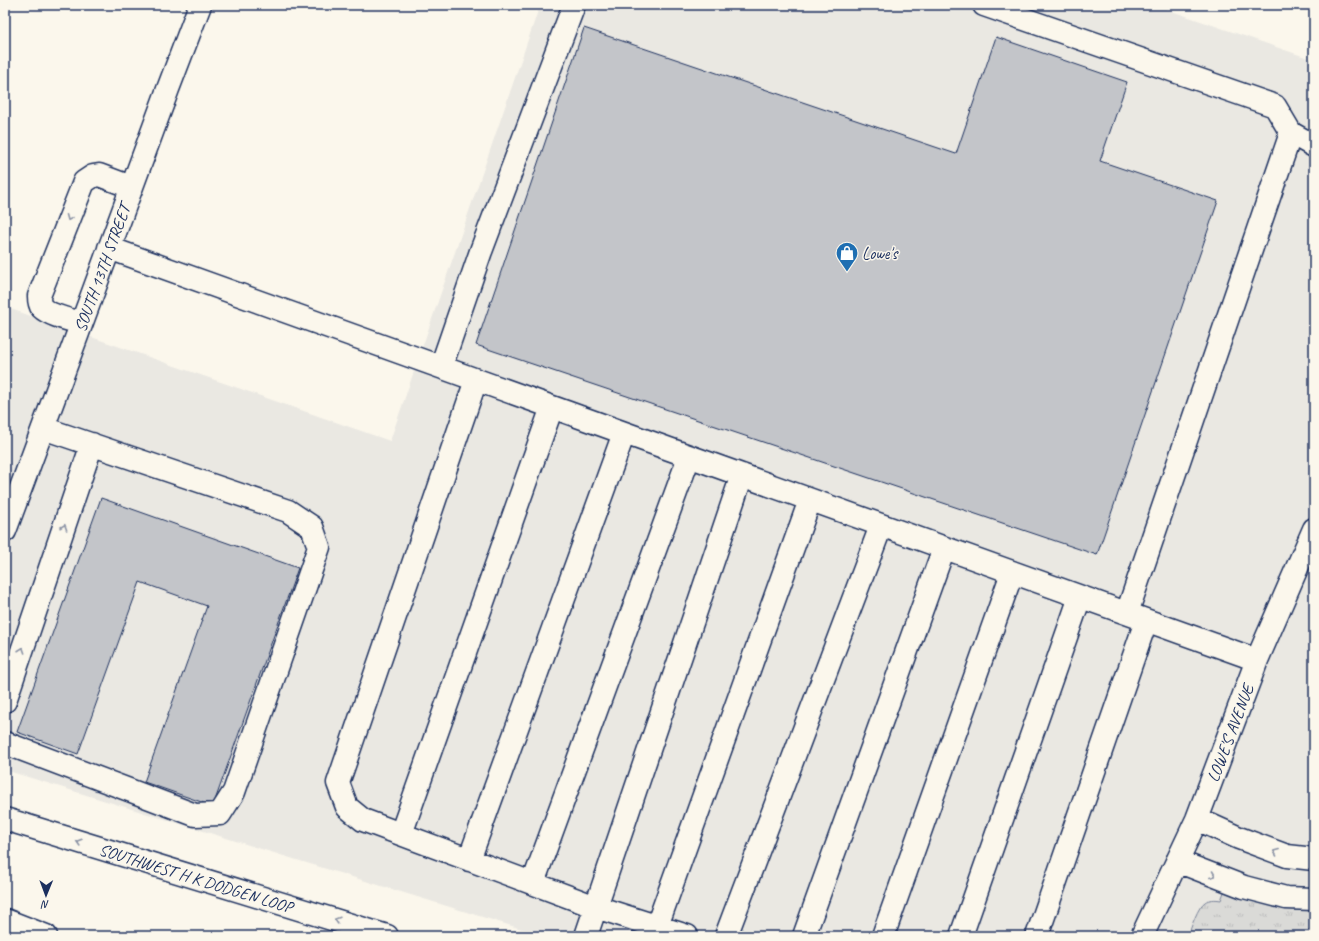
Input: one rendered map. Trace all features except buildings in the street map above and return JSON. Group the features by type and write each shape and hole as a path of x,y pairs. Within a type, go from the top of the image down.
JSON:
{"main road":[{"name":"SOUTH 13TH STREET","path":"5,531 200,5"},
{"path":"440,367 481,250 574,5"},
{"path":"984,5 1275,106 1291,133 1314,146"},
{"path":"1037,936 1136,617 1291,133"},
{"path":"81,323 56,315 43,308 39,302 39,296 84,182 93,176 99,175 132,187"},
{"path":"109,248 1257,660"},
{"path":"476,380 338,783 347,807 363,820 596,907 686,936"},
{"path":"401,834 552,407"},
{"path":"5,743 195,815 220,814 234,792 318,547 312,527 288,510 43,428"},
{"path":"469,860 624,433"},
{"path":"5,701 92,444"},
{"path":"533,883 689,457"},
{"path":"586,936 742,475"},
{"path":"657,926 810,500"},
{"path":"726,936 881,526"},
{"name":"LOWE'S AVENUE","path":"1142,936 1197,819 1257,660 1314,529"},
{"path":"804,936 944,548"},
{"path":"883,936 1012,573"},
{"path":"961,936 1080,597"},
{"name":"SOUTHWEST H K DODGEN LOOP","path":"5,819 388,936"},
{"path":"1197,819 1239,838 1287,856 1314,859"},
{"path":"1177,861 1244,887 1286,898 1314,899"},
{"path":"5,920 46,936"}],"shaded area":[{"path":"540,5 1154,5 1314,60 1314,936 544,936 5,770 5,307 390,441"}],"green space":[{"path":"1226,887 1283,909 1314,911 1314,936 1188,936 1202,904 1215,899 1221,900"}],"place":[{"name":"Lowe's","path":"847,272"}]}
